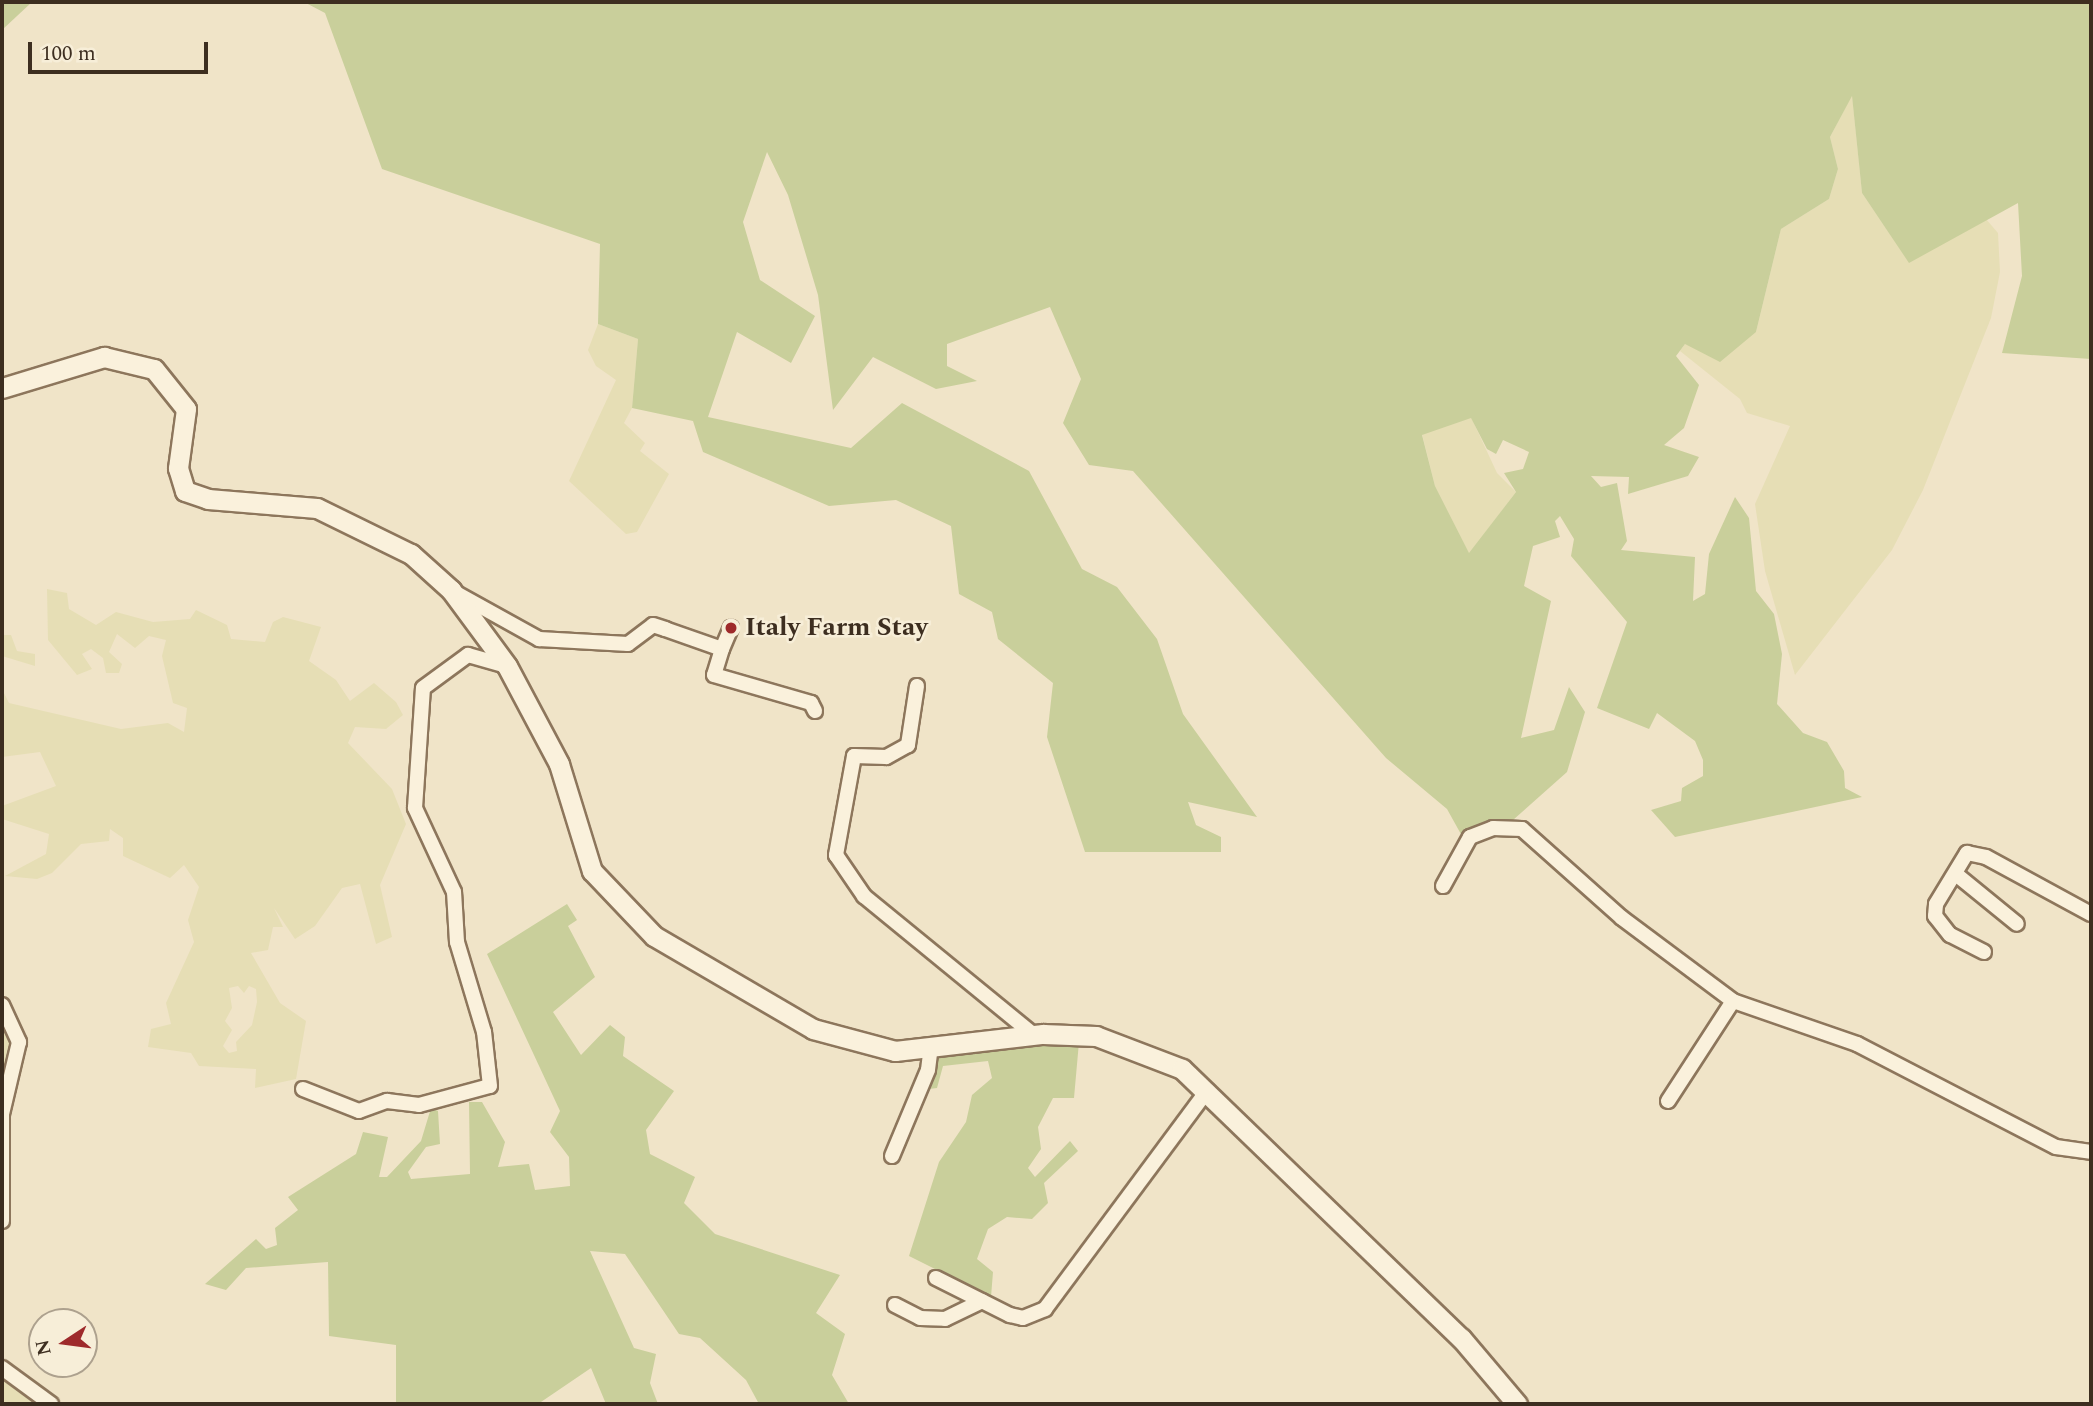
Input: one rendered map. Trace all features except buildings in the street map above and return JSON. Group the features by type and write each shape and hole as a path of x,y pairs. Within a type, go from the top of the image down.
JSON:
{"street":[{"path":"2,388 104,357 154,369 186,409 178,468 185,491 208,499 317,508 411,554 451,590 530,638 628,644 653,625 722,649"},
{"path":"451,590 507,666 559,764 592,871 654,936 813,1029 895,1051 1034,1035 1096,1036 1140,1049 1182,1069 1461,1339 1517,1404"},
{"path":"731,628 714,675 811,703 815,711"},
{"path":"303,1089 359,1111 387,1101 419,1105 490,1086 484,1032 457,942 454,892 415,808 423,688 468,655 507,666"},
{"path":"917,686 908,746 886,757 853,756 836,855 864,896 1034,1035"},
{"path":"1443,886 1470,837 1493,828 1522,829 1622,918 1733,1001 1857,1044 2056,1147 2091,1152"},
{"path":"1984,952 1950,935 1935,916 1941,894 1957,875 1967,853 1986,857 2091,914"},
{"path":"1957,875 2017,924"},
{"path":"1668,1101 1733,1001"},
{"path":"2,1005 19,1042 2,1114 2,1221"},
{"path":"892,1156 928,1070 930,1046"},
{"path":"936,1278 1023,1318 1045,1309 1207,1091"},
{"path":"895,1305 920,1318 945,1319 982,1301"},
{"path":"2,1368 51,1404"}],"shaded area":[{"path":"1852,95 1862,193 1909,262 1986,219 1998,233 2000,272 1991,318 1923,490 1892,550 1795,675 1765,571 1755,504 1790,426 1747,413 1740,399 1680,351 1685,344 1756,332 1781,229 1829,199 1838,169 1830,137"},
{"path":"598,324 638,339 632,408 624,423 645,443 640,451 669,474 637,532 626,534 569,481 616,380 596,366 588,350"},
{"path":"1471,417 1497,473 1516,492 1469,554 1435,486 1422,434"},
{"path":"47,589 67,593 69,609 96,625 116,612 153,622 190,619 196,610 227,625 231,639 265,642 273,622 283,617 321,627 309,661 336,680 350,701 374,683 396,702 403,715 386,729 355,727 348,743 392,789 406,824 380,885 392,937 376,944 360,884 342,888 315,926 295,939 274,908 283,927 273,927 268,950 251,953 280,1003 306,1021 296,1079 255,1088 256,1069 199,1066 191,1053 148,1047 151,1029 171,1024 166,1003 194,942 188,920 199,887 184,865 170,878 123,856 123,838 110,829 109,841 81,844 52,873 37,879 5,876 46,854 49,834 2,819 2,806 56,786 40,752 2,757 2,689 9,703 121,729 168,723 184,732 187,708 173,703 162,656 166,640 149,636 135,648 117,634 109,652 122,664 119,673 106,673 103,658 91,649 82,654 92,669 77,675 48,640","holes":["238,986 244,993 249,986 256,989 257,1002 252,1025 236,1042 237,1051 229,1053 223,1046 232,1030 225,1021 232,1008 229,988"]},
{"path":"2,635 11,635 17,651 35,654 35,666 2,656"},
{"path":"2,1011 13,1049 2,1083"},
{"path":"2,1373 44,1404 2,1404"}],"green space":[{"path":"2,2 32,2 2,30"},
{"path":"304,2 2091,2 2091,359 2002,353 2022,276 2018,203 1909,263 1862,193 1852,96 1830,137 1838,169 1829,199 1781,229 1756,332 1720,362 1685,344 1676,356 1699,385 1684,428 1664,445 1699,457 1688,476 1628,494 1629,477 1591,476 1601,487 1617,483 1627,541 1621,550 1695,557 1693,601 1705,594 1709,554 1735,497 1749,518 1756,591 1774,614 1782,654 1777,704 1803,733 1827,742 1844,771 1845,788 1862,797 1675,837 1651,810 1681,801 1682,788 1703,776 1703,760 1695,741 1657,713 1649,729 1597,708 1627,622 1571,556 1574,539 1560,516 1555,521 1560,537 1533,546 1524,586 1551,601 1521,738 1554,730 1569,687 1585,712 1567,772 1513,820 1462,836 1447,809 1386,758 1133,471 1089,465 1063,423 1081,379 1050,307 947,344 947,366 977,381 936,389 873,357 833,410 818,295 788,195 767,152 743,222 760,280 815,316 791,363 737,332 708,417 851,448 902,403 1029,471 1082,569 1117,587 1157,639 1183,714 1257,817 1188,802 1196,825 1221,837 1221,852 1085,852 1047,737 1053,683 998,639 992,612 959,594 951,526 896,500 829,506 703,452 693,421 632,408 638,339 598,324 600,244 382,169 325,13","holes":["1471,418 1487,449 1496,454 1503,440 1529,452 1523,469 1504,473 1516,492 1469,553 1435,486 1422,435"]},
{"path":"567,904 577,920 568,926 595,977 553,1012 581,1055 610,1025 625,1037 623,1056 674,1091 646,1130 650,1154 695,1177 684,1203 715,1234 840,1275 816,1313 845,1334 832,1375 849,1404 759,1404 746,1380 700,1338 679,1334 625,1254 590,1251 634,1348 656,1354 650,1383 658,1404 606,1404 591,1368 538,1404 396,1404 396,1345 329,1336 328,1262 246,1268 226,1290 205,1284 256,1239 266,1249 277,1245 275,1228 298,1210 288,1197 356,1154 363,1132 388,1137 379,1177 387,1177 421,1141 431,1108 438,1111 440,1144 426,1147 408,1172 411,1179 470,1174 469,1102 482,1102 505,1142 498,1167 529,1164 535,1190 570,1186 569,1157 550,1132 560,1111 487,954"},
{"path":"1079,1042 1074,1098 1053,1098 1038,1127 1041,1149 1028,1168 1035,1177 1070,1141 1078,1151 1044,1183 1048,1203 1032,1219 1007,1217 988,1229 977,1259 993,1272 991,1297 909,1256 939,1162 966,1122 972,1095 992,1078 988,1061 943,1066 937,1088 929,1089 936,1052"}],"place":[{"name":"Italy Farm Stay","path":"731,628"}]}
